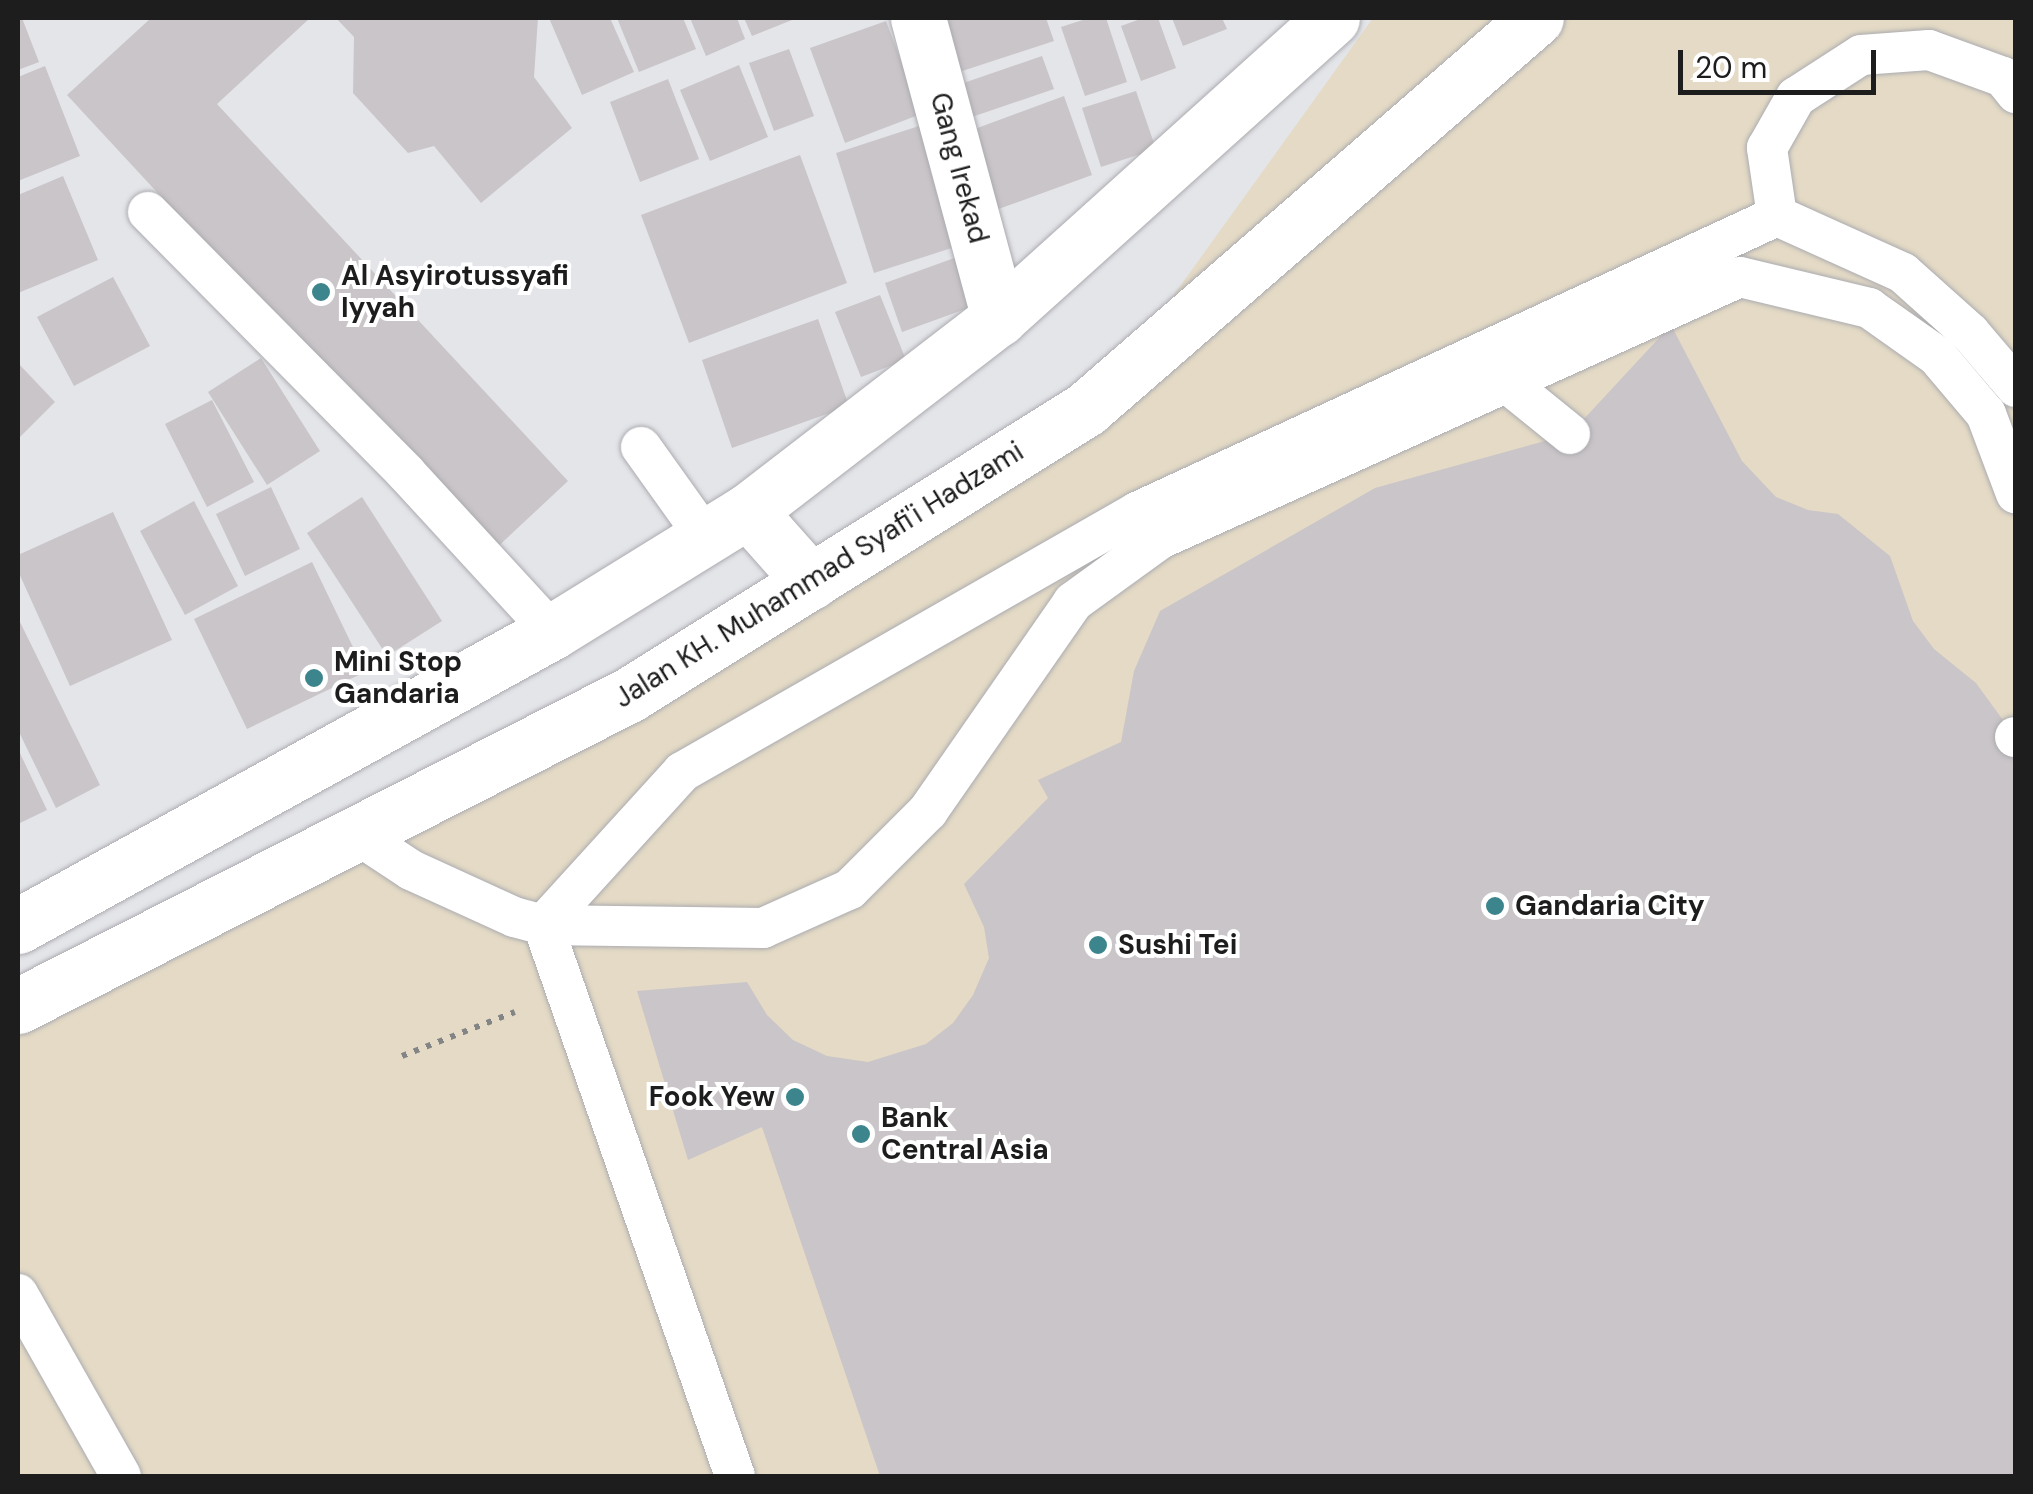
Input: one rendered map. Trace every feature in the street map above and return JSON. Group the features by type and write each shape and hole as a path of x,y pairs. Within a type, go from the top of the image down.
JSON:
{"main road":[{"name":"Gang Irekad","path":"918,18 999,318"},
{"path":"18,926 552,632 727,524 999,318 1332,18"},
{"name":"Jalan KH. Muhammad Syafi'i Hadzami","path":"18,1006 630,696 1086,409 1536,18"},
{"path":"727,524 812,582"}],"lane":[{"path":"1777,216 1767,148 1796,97 1861,55 1929,50 2003,77 2016,93"},
{"path":"148,212 406,473 552,632"},
{"path":"543,925 682,772 1137,512 1777,216 1903,272 1970,333 2016,388"},
{"path":"358,835 411,870 514,917 543,925 763,928 850,889 928,810 1074,602 1160,539 1740,277 1869,308 1937,356 1986,414 2016,494"},
{"path":"1507,383 1570,434"},
{"path":"641,447 727,524"},
{"path":"543,925 735,1476"},
{"path":"18,1294 122,1476"}],"path":[{"path":"402,1056 567,991"}],"shaded area":[{"path":"1373,18 2015,18 2015,1476 18,1476 18,1002 1091,410"}],"building":[{"path":"18,18 22,18 39,62 18,70"},
{"name":"Al Asyirotussyafi Iyyah","path":"151,18 310,18 217,104 568,481 491,553 67,95"},
{"name":"Al Asyirotussyafi Iyyah","path":"336,18 538,18 534,77 572,128 481,203 434,146 408,153 353,93 354,37"},
{"path":"549,18 610,18 634,72 582,95"},
{"path":"617,18 683,18 696,49 639,72"},
{"path":"690,18 737,18 745,39 706,56"},
{"path":"744,18 797,18 752,36"},
{"path":"927,18 1046,18 1054,41 947,76"},
{"path":"1089,18 1106,18 1127,82 1085,96 1061,27"},
{"path":"1143,18 1158,18 1176,68 1141,81 1121,26"},
{"path":"1172,18 1222,18 1227,29 1183,46"},
{"path":"886,21 921,114 845,143 810,48"},
{"path":"789,49 814,116 774,131 749,63"},
{"path":"1042,56 1054,89 960,121 949,88"},
{"path":"739,65 768,137 710,161 680,90"},
{"path":"45,66 80,156 18,181 18,77"},
{"path":"668,79 699,159 640,182 610,102"},
{"path":"1136,91 1156,149 1101,167 1082,108"},
{"path":"1064,96 1092,175 993,211 964,133"},
{"path":"922,125 961,245 874,273 836,153"},
{"path":"800,155 847,283 689,343 641,215"},
{"path":"63,176 98,260 18,293 18,195"},
{"path":"971,252 988,301 902,332 885,283"},
{"path":"113,277 150,346 74,386 37,317"},
{"path":"880,295 906,360 861,377 835,312"},
{"path":"818,319 849,406 732,448 702,360"},
{"name":"Gandaria City","path":"1671,325 1742,461 1776,497 1808,510 1838,514 1890,556 1913,621 1934,649 1976,683 2016,738 2016,1476 880,1476 762,1127 688,1160 637,991 747,982 767,1015 793,1040 827,1056 868,1062 926,1044 953,1023 973,995 989,958 984,927 964,884 1048,798 1038,780 1121,742 1134,671 1160,611 1375,488 1570,434"},
{"path":"261,358 320,451 267,485 208,392"},
{"path":"18,363 55,402 18,439"},
{"path":"212,400 254,482 207,507 165,424"},
{"path":"271,487 300,549 245,576 216,514"},
{"path":"362,497 442,621 387,656 307,533"},
{"path":"194,501 238,586 185,615 140,531"},
{"path":"113,512 172,640 70,686 18,571 18,555"},
{"path":"312,562 365,672 247,729 194,619"},
{"path":"18,618 100,785 56,808 18,730"},
{"path":"18,749 47,810 18,824"}],"place":[{"name":"Al Asyirotussyafi Iyyah","path":"321,292"},
{"name":"Mini Stop Gandaria","path":"314,678"},
{"name":"Gandaria City","path":"1495,906"},
{"name":"Sushi Tei","path":"1098,945"},
{"name":"Fook Yew","path":"795,1097"},
{"name":"Bank Central Asia","path":"861,1134"}]}
